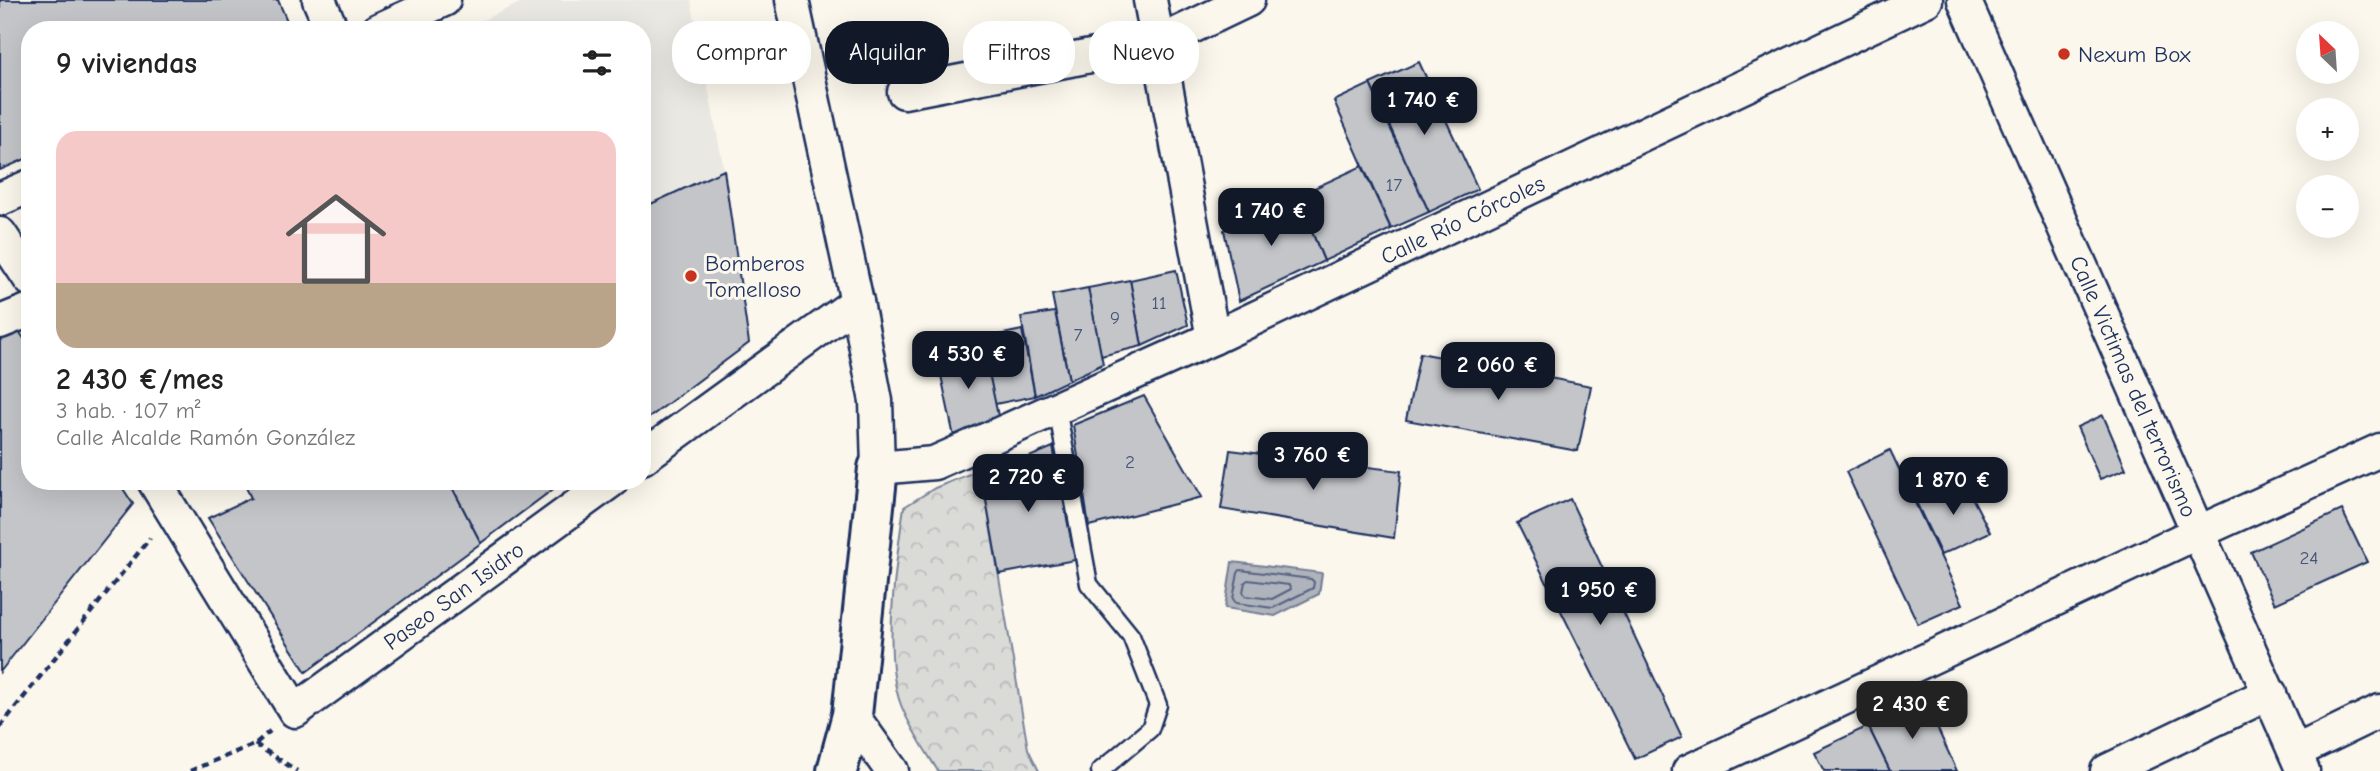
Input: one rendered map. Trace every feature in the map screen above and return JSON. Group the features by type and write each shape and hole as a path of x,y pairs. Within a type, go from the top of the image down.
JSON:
{"main road":[{"path":"837,771 852,715 878,468"}],"street":[{"path":"319,0 328,21"},
{"path":"398,21 444,0"},
{"path":"792,0 876,401 878,468"},
{"path":"1150,0 1154,21"},
{"path":"1199,23 1248,0"},
{"name":"Calle Río Córcoles","path":"878,468 934,463 1058,408 1213,338 1926,0"},
{"name":"Calle Victimas del terrorismo","path":"1964,0 2299,761"},
{"path":"904,92 1089,56"},
{"path":"1166,84 1213,338"},
{"path":"0,199 21,190"},
{"path":"0,234 21,266"},
{"path":"651,451 857,302"},
{"path":"0,322 21,314"},
{"path":"1689,771 2199,531 2380,450"},
{"path":"160,490 295,711"},
{"name":"Paseo San Isidro","path":"295,711 599,490"},
{"path":"2107,771 2270,693"},
{"path":"2299,761 2380,711"},
{"path":"852,715 892,771"}],"lane":[{"path":"1058,408 1089,583 1131,636 1158,705 1150,730 1100,771"}],"path":[{"path":"0,727 172,510"},
{"path":"190,771 255,744 295,711"},
{"path":"255,744 297,771"}],"shaded area":[{"path":"526,0 691,0 695,21 672,21 672,84 707,84 724,170 651,204 651,21 481,21"}],"green space":[{"path":"979,470 1028,749 1039,771 938,771 909,722 895,685 892,608 904,507 935,488"}],"water":[{"path":"1232,562 1322,573 1319,594 1275,616 1225,608"}],"building":[{"path":"0,0 278,0 287,21 21,21 21,161 0,170"},
{"path":"1419,62 1478,189 1429,212 1370,84"},
{"path":"1370,84 1429,212 1391,229 1334,101"},
{"path":"1362,166 1391,229 1324,261 1297,196"},
{"name":"Bomberos Tomelloso","path":"724,170 749,343 651,416 651,204"},
{"path":"1297,196 1324,261 1239,301 1224,230"},
{"path":"1176,270 1188,325 1142,346 1130,280"},
{"path":"1130,280 1142,346 1101,356 1088,288"},
{"path":"1088,288 1103,364 1069,380 1052,295"},
{"path":"1055,312 1069,380 1035,396 1021,317"},
{"path":"1022,330 1035,396 995,404 984,349 992,348 989,337"},
{"path":"19,331 21,334 21,490 124,490 133,504 0,672 0,339"},
{"path":"984,349 998,416 954,437 938,361"},
{"path":"1420,353 1591,386 1578,451 1406,420"},
{"path":"1144,396 1202,497 1089,526 1073,425"},
{"path":"2103,415 2126,469 2100,479 2077,427"},
{"path":"1053,447 1075,560 999,574 982,477"},
{"path":"1230,450 1401,471 1394,538 1221,509"},
{"path":"1890,450 1963,604 1918,624 1846,472"},
{"path":"1963,480 1990,532 1941,555 1916,502"},
{"path":"247,490 454,490 481,543 306,672 208,518 251,498"},
{"path":"454,490 552,490 481,543"},
{"path":"1570,499 1682,737 1635,759 1517,523"},
{"path":"2342,510 2367,562 2275,604 2251,552"},
{"path":"1924,699 1957,771 1890,771 1868,726"},
{"path":"1868,726 1890,771 1824,771 1814,752"}],"place":[{"name":"Nexum Box","path":"2064,54"},
{"name":"Bomberos Tomelloso","path":"691,276"}]}
